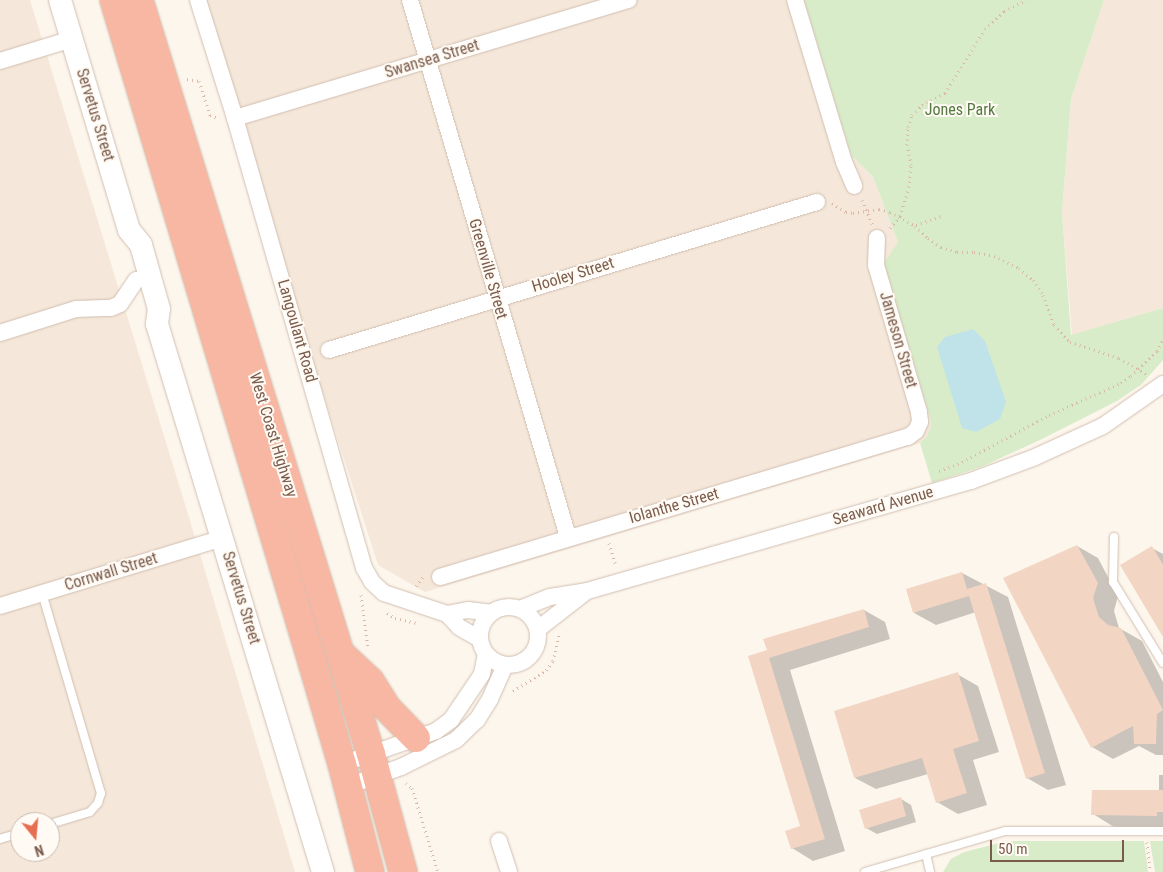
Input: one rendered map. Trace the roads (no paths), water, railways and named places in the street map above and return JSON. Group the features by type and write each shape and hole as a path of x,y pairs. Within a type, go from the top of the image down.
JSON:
{"highway":[{"name":"West Coast Highway","path":"114,0 345,775 370,872"},
{"name":"West Coast Highway","path":"139,0 375,765 403,872"},
{"path":"341,654 370,680 386,707 416,738"}],"street":[{"name":"Servetus Street","path":"60,0 129,230 128,250 136,280 146,313 157,324"},
{"name":"Langoulant Road","path":"198,0 228,119 364,568 372,582 384,593 447,614 459,627 483,646"},
{"name":"Greenville Street","path":"410,0 568,537"},
{"name":"Swansea Street","path":"228,119 629,0"},
{"path":"795,0 844,162 854,186"},
{"path":"0,61 72,39"},
{"name":"Hooley Street","path":"329,350 818,202"},
{"name":"Servetus Street","path":"129,230 141,245 159,309 157,324 324,872"},
{"name":"Jameson Street","path":"877,238 876,264 919,412 920,422 916,431 908,437"},
{"path":"0,333 76,309 111,308 120,304 136,280"},
{"name":"Seaward Avenue","path":"520,609 550,597 587,591 971,481 1033,458 1103,426 1163,384"},
{"name":"Iolanthe Street","path":"440,577 568,537 908,437"},
{"name":"Cornwall Street","path":"0,606 223,538"},
{"name":"Seaward Avenue","path":"538,629 587,591"},
{"path":"345,775 375,765 416,738 436,731 451,720 482,674 483,646 485,620 491,613 506,607 520,609 532,616 538,629 539,638 531,656 514,665 505,665 494,661 483,646"},
{"name":"Langoulant Road","path":"447,614 468,610 491,613"},
{"path":"345,775 456,740 477,720 490,699 505,665"},
{"path":"499,841 509,872"}],"lane":[{"path":"1114,537 1113,582 1163,663"},
{"path":"42,593 101,792 98,803 90,812 60,821"},
{"path":"865,872 1004,830 1163,831"},
{"path":"926,854 930,872"}],"water":[{"path":"973,329 985,341 1006,402 1000,419 976,432 962,428 937,347 945,337"}],"park label":[{"name":"Jones Park","path":"960,110"}]}
